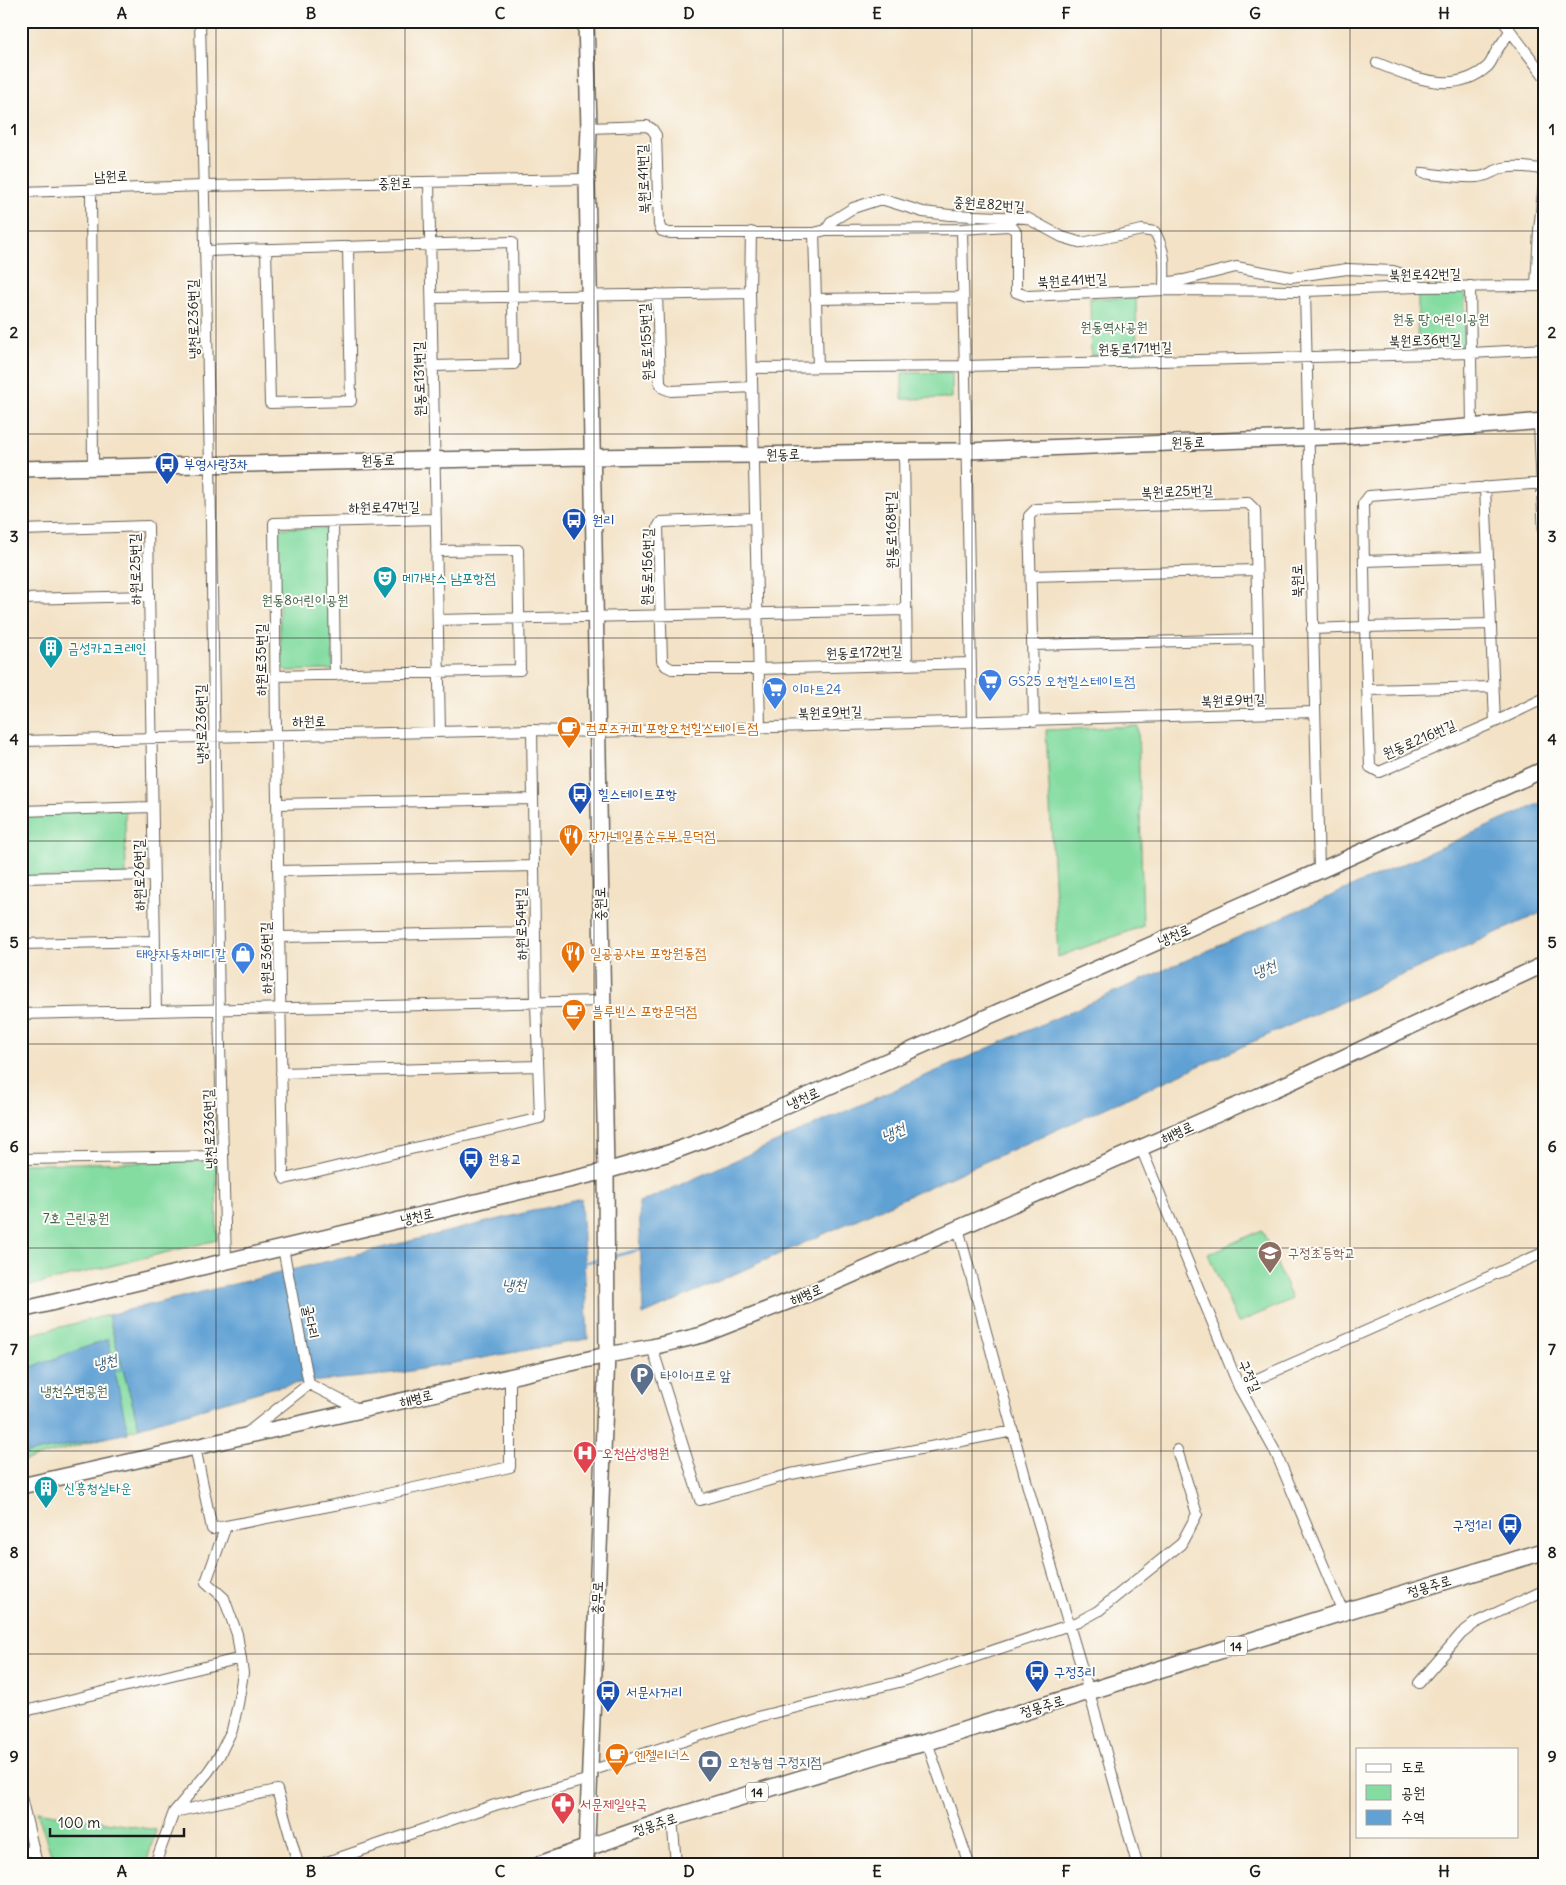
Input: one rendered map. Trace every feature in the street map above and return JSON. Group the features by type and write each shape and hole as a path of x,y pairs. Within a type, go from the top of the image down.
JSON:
{"main road":[{"name":"정몽주로","path":"541,1864 587,1846 672,1818 927,1742 1343,1612 1545,1552"}],"street":[{"name":"냉천로236번길","path":"200,21 219,1010 226,1261"},
{"name":"중원로","path":"586,21 589,128 587,179 594,618 606,1171 607,1333"},
{"path":"1503,21 1545,77"},
{"path":"1377,62 1430,82 1458,81 1477,74 1489,66 1510,31"},
{"name":"북원로41번길","path":"589,128 647,126 652,129 656,135 658,225 662,231 670,233 814,233 826,230 962,229 1008,226 1016,232 1016,292 1020,295 1164,286 1305,291"},
{"path":"1424,173 1476,177 1490,174 1501,168 1530,166 1545,170"},
{"path":"1541,286 1539,230 1545,175"},
{"name":"중원로","path":"203,186 587,179"},
{"name":"원동로131번길","path":"429,182 435,458"},
{"name":"남원로","path":"21,192 203,186"},
{"path":"91,190 93,467"},
{"name":"중원로82번길","path":"826,230 832,221 853,208 880,199 923,212 1027,218 1062,237 1082,243 1142,230 1155,232 1162,246 1165,258 1164,286"},
{"path":"962,229 972,721"},
{"path":"751,232 750,293 754,518 760,727"},
{"path":"814,233 818,367"},
{"path":"205,251 512,242 514,364 433,366"},
{"path":"266,249 270,403 350,401 348,246"},
{"path":"1164,286 1236,267 1291,277 1347,269 1393,272 1412,277 1417,287"},
{"path":"1470,286 1472,428"},
{"name":"북원로42번길","path":"1305,291 1417,287 1541,286"},
{"name":"북원로","path":"1305,291 1318,871"},
{"name":"원동로155번길","path":"589,295 750,293"},
{"name":"원동로155번길","path":"657,294 660,383 663,388 671,391 752,387"},
{"path":"432,298 589,295"},
{"path":"815,298 963,297"},
{"name":"북원로36번길","path":"1307,357 1471,353 1545,349"},
{"name":"원동로171번길","path":"752,368 965,366 1307,357"},
{"path":"1542,422 1545,558"},
{"name":"원동로","path":"21,469 435,458 904,450 968,451 1308,437 1472,428 1542,422"},
{"name":"원동로168번길","path":"904,450 907,664"},
{"name":"하원로47번길","path":"435,458 440,732"},
{"name":"원동로216번길","path":"1542,484 1369,496 1363,504 1370,767 1379,772 1495,722 1545,698"},
{"path":"1485,487 1495,722"},
{"name":"북원로25번길","path":"1031,576 1029,516 1036,509 1248,503 1255,510 1260,713"},
{"name":"원동로156번길","path":"754,518 661,522 658,527 662,661 672,669 758,669"},
{"name":"하원로47번길","path":"333,522 436,519"},
{"path":"333,522 335,675"},
{"name":"하원로35번길","path":"276,736 274,523 333,522"},
{"name":"하원로25번길","path":"21,530 148,526 150,739"},
{"path":"275,676 520,670 518,550 436,551"},
{"path":"1364,561 1488,557"},
{"path":"1034,721 1031,576 1256,570"},
{"path":"21,599 149,596"},
{"path":"757,614 906,610"},
{"name":"원동로156번길","path":"594,618 757,614"},
{"path":"438,620 594,618"},
{"path":"1312,629 1491,624"},
{"path":"1032,645 1258,639"},
{"name":"원동로172번길","path":"758,669 972,663"},
{"path":"1367,690 1493,687"},
{"name":"북원로9번길","path":"596,732 1314,712"},
{"name":"하원로","path":"21,742 532,730 596,732"},
{"name":"하원로54번길","path":"285,1179 540,1118 536,1003 532,730"},
{"name":"하원로36번길","path":"276,736 283,1173 285,1179"},
{"name":"하원로26번길","path":"150,739 156,1011"},
{"name":"냉천로","path":"21,1310 606,1171 706,1140 1545,769"},
{"path":"277,804 533,799"},
{"path":"21,811 152,807"},
{"path":"278,871 534,866"},
{"path":"21,878 153,876"},
{"path":"279,937 535,932"},
{"path":"21,944 154,941"},
{"name":"해병로","path":"21,1486 510,1376 652,1347 711,1332 820,1289 1141,1148 1295,1080 1545,964"},
{"path":"21,1014 602,1001"},
{"path":"281,1074 538,1066"},
{"name":"구정길","path":"1141,1148 1239,1387 1276,1453 1343,1612"},
{"path":"21,1159 223,1156"},
{"path":"958,1228 1029,1491 1089,1692 1137,1864"},
{"name":"굴다리","path":"283,1248 309,1383"},
{"path":"1239,1387 1545,1252"},
{"name":"충무로","path":"586,1864 607,1333"},
{"path":"652,1347 700,1500 792,1474 1013,1431"},
{"path":"195,1446 212,1529 355,1501 510,1467 510,1376"},
{"path":"244,1436 309,1383 360,1410"},
{"path":"321,1864 761,1716 903,1682 1069,1624 1098,1611 1181,1544 1197,1514 1177,1450"},
{"path":"155,1864 174,1812 208,1772 219,1756 232,1730 243,1673 237,1634 224,1598 206,1582 226,1526"},
{"path":"1419,1683 1461,1634 1475,1623 1545,1590"},
{"path":"21,1712 241,1658"},
{"path":"927,1742 969,1864"},
{"path":"174,1812 276,1790 298,1864"},
{"path":"21,1797 37,1864"},
{"path":"672,1818 676,1864"},
{"path":"21,1853 34,1850"}],"green space":[{"name":"원동 땅 어린이공원","path":"1418,291 1461,291 1465,295 1465,344 1459,349 1417,350"},
{"name":"원동역사공원","path":"1090,298 1136,298 1137,355 1091,356"},
{"path":"952,372 952,398 902,399 902,373"},
{"name":"원동8어린이공원","path":"282,528 330,528 333,670 287,671 281,666 277,533"},
{"path":"1138,726 1143,926 1058,957 1046,730"},
{"path":"125,808 126,876 21,878 21,811"},
{"name":"7호 근린공원","path":"212,1161 216,1163 217,1240 21,1288 21,1164"},
{"path":"1262,1230 1292,1299 1238,1323 1208,1254"},
{"name":"냉천수변공원","path":"108,1315 139,1428 21,1462 21,1337"},
{"path":"37,1811 156,1830 146,1864 70,1864 71,1859 51,1855"}],"water":[{"path":"1545,801 1545,911 643,1315 639,1203"},
{"name":"냉천","path":"581,1199 588,1339 394,1374 299,1383 272,1388 139,1427 108,1315"},
{"name":"냉천수변공원","path":"108,1339 128,1433 21,1455 21,1371"}],"waterway":[{"name":"냉천","path":"611,1257 642,1249"},
{"name":"냉천","path":"582,1263 601,1259"},
{"name":"냉천","path":"112,1372 126,1368"}],"place":[{"name":"부영사랑3차","path":"167,485"},
{"name":"원리","path":"574,541"},
{"name":"메가박스 남포항점","path":"385,599"},
{"name":"금성카고크레인","path":"51,669"},
{"name":"GS25 오천힐스테이트점","path":"990,702"},
{"name":"이마트24","path":"775,710"},
{"name":"컴포즈커피 포항오천힐스테이트점","path":"569,749"},
{"name":"힐스테이트포항","path":"580,815"},
{"name":"장가네일품순두부 문덕점","path":"571,857"},
{"name":"일공공샤브 포항원동점","path":"573,974"},
{"name":"태양자동차메디칼","path":"243,975"},
{"name":"블루빈스 포항문덕점","path":"574,1032"},
{"name":"원용교","path":"471,1180"},
{"name":"구정초등학교","path":"1270,1274"},
{"name":"타이어프로 앞","path":"642,1396"},
{"name":"오천삼성병원","path":"585,1474"},
{"name":"신흥청실타운","path":"46,1509"},
{"name":"구정1리","path":"1510,1546"},
{"name":"구정3리","path":"1037,1693"},
{"name":"서문사거리","path":"608,1713"},
{"name":"엔젤리너스","path":"617,1776"},
{"name":"오천농협 구정지점","path":"710,1783"},
{"name":"서문제일약국","path":"563,1825"}]}
